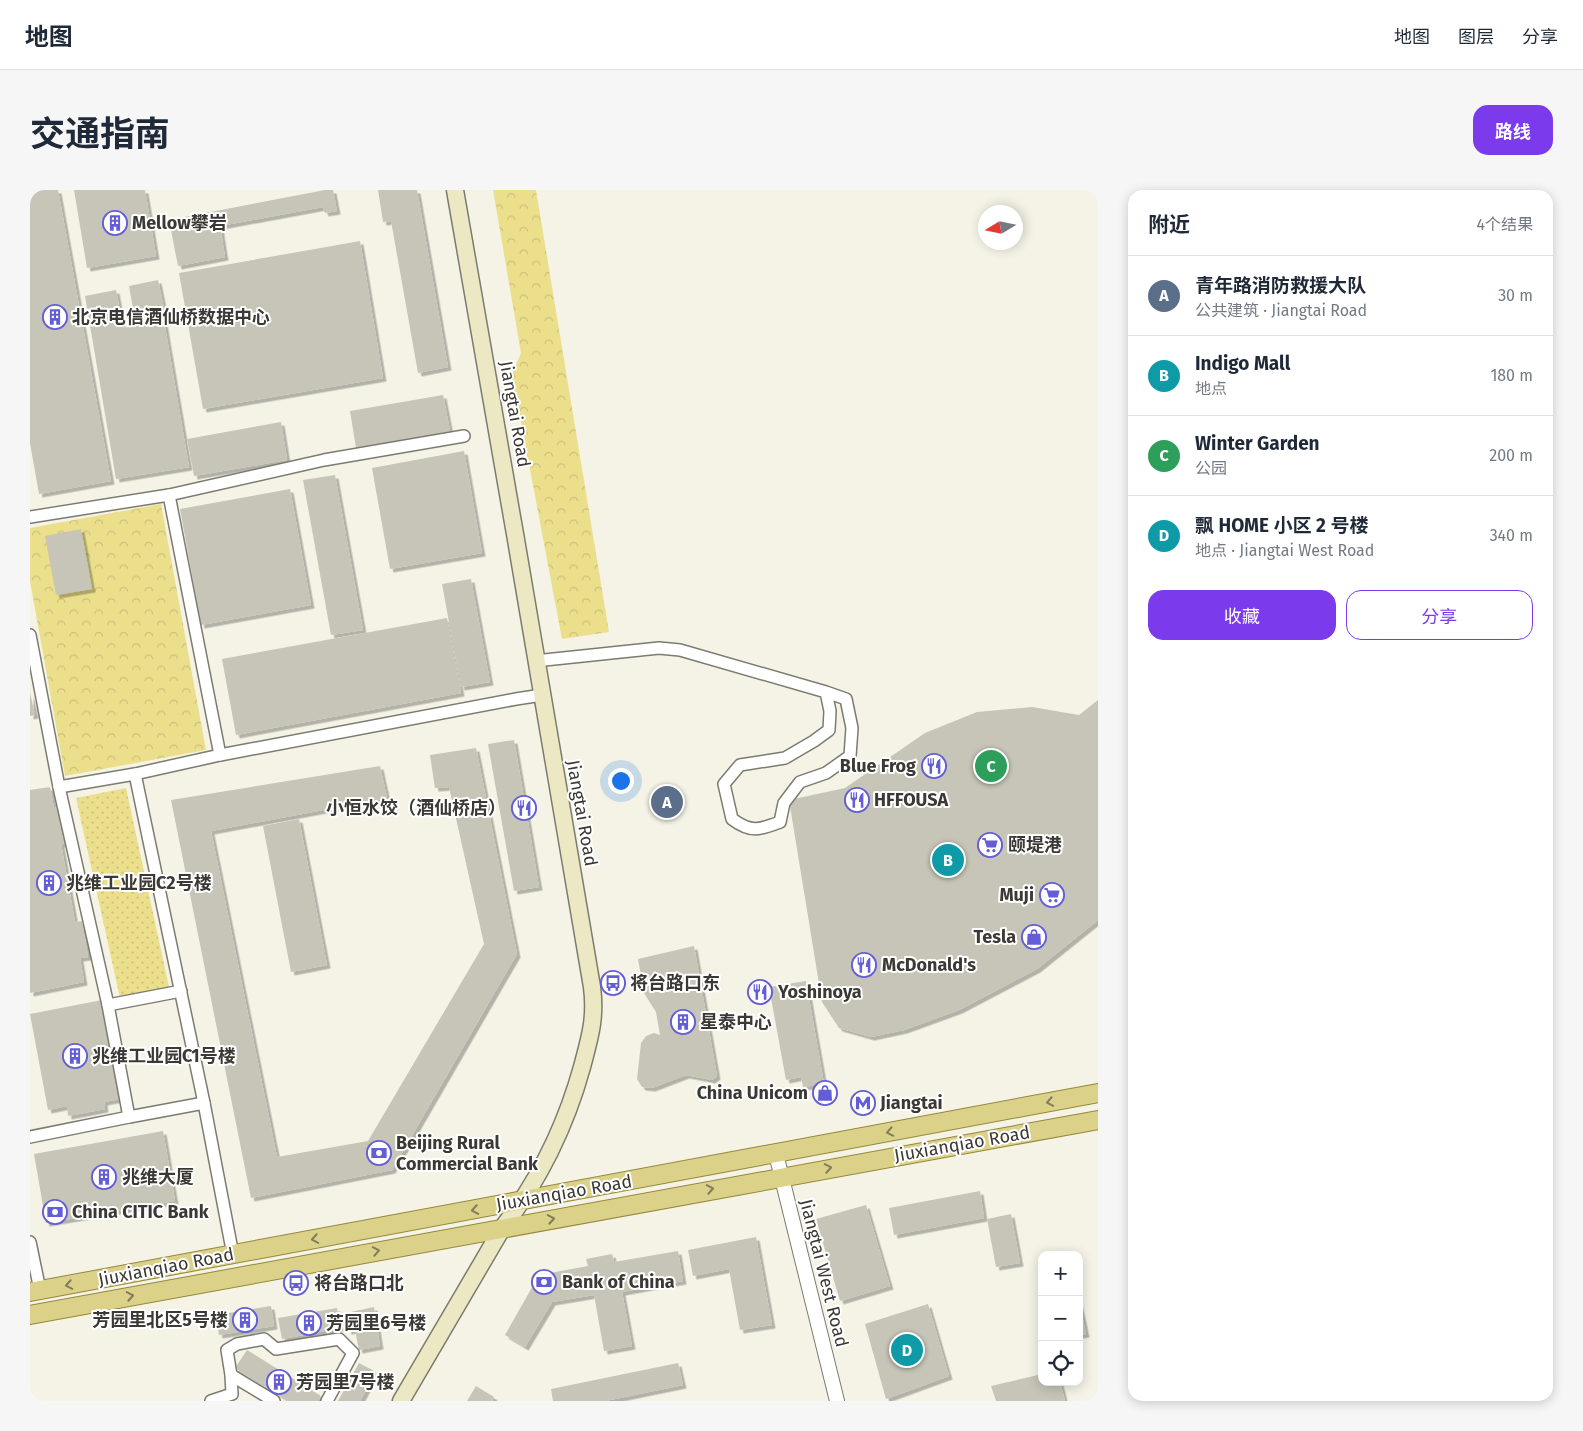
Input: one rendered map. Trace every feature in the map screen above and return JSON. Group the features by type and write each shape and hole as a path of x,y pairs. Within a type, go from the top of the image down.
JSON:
{"main road":[{"name":"Jiangtai Road","path":"401,1401 503,1228 523,1201 553,1146 573,1098 594,1021 592,987 499,433 455,190"},
{"name":"Jiuxianqiao Road","path":"35,1291 1098,1093"},
{"name":"Jiuxianqiao Road","path":"30,1314 1098,1120"}],"street":[{"path":"30,517 169,495 324,460 464,436"},
{"path":"169,495 220,755"},
{"path":"30,635 59,787 108,1005 129,1117"},
{"path":"536,661 659,648 680,650 826,692 846,699 852,728 850,756 826,773 800,782 784,803 780,822 762,829 744,828 732,819 724,784 740,765 785,758 829,730 830,711 826,692"},
{"path":"59,787 135,774 220,755 516,699 542,696"},
{"path":"135,774 181,991 233,1255"},
{"path":"108,1005 181,991"},
{"path":"30,1137 204,1104"},
{"name":"Jiangtai West Road","path":"776,1154 780,1177 837,1401"},
{"path":"30,1242 35,1291"},
{"path":"211,1401 232,1394 227,1350 237,1344 264,1340 276,1349 339,1339 353,1353 327,1401"},
{"path":"231,1375 274,1401"}],"green space":[{"path":"493,190 536,190 609,632 562,639 512,374 521,353"},
{"path":"161,504 206,750 65,776 30,581 30,528"},
{"path":"126,788 169,987 120,998 76,798"}],"building":[{"name":"北京电信酒仙桥数据中心","path":"30,190 58,190 111,481 39,494 30,443"},
{"name":"Mellow攀岩","path":"74,190 145,190 156,256 87,268"},
{"path":"333,190 337,211 325,213 323,207 220,226 225,257 178,266 169,220"},
{"path":"378,190 417,190 448,367 418,373 391,221 383,222"},
{"path":"360,241 383,378 203,409 179,273"},
{"path":"158,280 164,309 134,314 129,286"},
{"path":"116,290 123,328 164,321 189,467 116,479 85,296"},
{"path":"443,395 450,431 356,448 350,411"},
{"path":"281,422 287,460 194,476 187,439"},
{"path":"464,451 482,553 390,569 372,468"},
{"path":"335,475 363,630 331,635 303,480"},
{"path":"290,489 311,605 201,625 180,509"},
{"path":"81,529 92,589 56,595 45,536"},
{"path":"471,579 490,682 461,687 442,584"},
{"path":"447,618 461,693 236,735 222,659"},
{"path":"30,693 35,715 30,716"},
{"path":"1098,700 1098,920 1037,969 959,1010 904,1030 871,1037 839,1028 822,1002 789,800 845,788 925,733 977,712 1032,707 1079,715"},
{"path":"514,740 539,887 514,891 488,744"},
{"path":"476,748 517,954 392,1170 251,1198 171,800 380,766 387,798 211,831 277,1157 368,1141 484,944 449,787 435,788 430,755"},
{"name":"兆维工业园C2号楼","path":"50,787 54,808 60,807 66,843 61,844 75,922 82,921 88,957 80,958 84,982 30,993 30,790"},
{"path":"299,819 327,965 291,972 263,826"},
{"name":"星泰中心","path":"694,946 717,1076 712,1080 686,1075 652,1088 642,1087 637,1079 641,1043 646,1036 654,1033 660,1035 656,1012 644,993 638,959"},
{"path":"806,981 824,1084 803,1087 801,1077 786,1080 769,987"},
{"name":"兆维工业园C1号楼","path":"102,1000 120,1099 104,1102 105,1109 68,1116 67,1106 48,1110 30,1014"},
{"name":"兆维大厦","path":"163,1131 175,1201 46,1223 34,1154"},
{"path":"980,1191 984,1218 894,1235 889,1208"},
{"path":"866,1205 890,1286 840,1301 816,1219"},
{"path":"1011,1214 1020,1263 996,1267 987,1219"},
{"path":"756,1237 772,1325 740,1330 729,1269 693,1276 688,1250"},
{"path":"678,1251 683,1281 622,1292 632,1346 604,1351 594,1295 552,1302 525,1347 505,1335 539,1275 588,1266 586,1259 612,1254 614,1262"},
{"path":"928,1304 949,1376 886,1399 865,1324"},
{"name":"芳园里北区5号楼","path":"271,1306 274,1326 219,1335 216,1315"},
{"path":"374,1307 380,1346 359,1350 355,1330 348,1331 346,1313"},
{"name":"芳园里6号楼","path":"337,1308 340,1328 282,1339 278,1318"},
{"path":"1083,1320 1086,1334 1083,1334"},
{"name":"芳园里7号楼","path":"247,1350 321,1396 318,1401 289,1401 235,1368"},
{"path":"359,1363 376,1372 360,1401 338,1401"},
{"path":"678,1363 683,1385 605,1401 553,1401 551,1389"},
{"path":"1038,1375 1038,1386 1061,1386 1065,1401 996,1401 991,1386"},
{"path":"476,1386 494,1397 492,1401 467,1401"}],"place":[{"name":"Mellow攀岩","path":"115,223"},
{"name":"北京电信酒仙桥数据中心","path":"55,317"},
{"name":"Blue Frog","path":"934,766"},
{"name":"Winter Garden","path":"991,766"},
{"name":"HFFOUSA","path":"857,800"},
{"name":"青年路消防救援大队","path":"667,802"},
{"name":"小恒水饺（酒仙桥店）","path":"524,808"},
{"name":"颐堤港","path":"990,845"},
{"name":"Indigo Mall","path":"948,860"},
{"name":"兆维工业园C2号楼","path":"49,883"},
{"name":"Muji","path":"1052,895"},
{"name":"Tesla","path":"1034,937"},
{"name":"McDonald's","path":"864,965"},
{"name":"将台路口东","path":"613,983"},
{"name":"Yoshinoya","path":"760,992"},
{"name":"星泰中心","path":"683,1022"},
{"name":"兆维工业园C1号楼","path":"75,1056"},
{"name":"China Unicom","path":"825,1093"},
{"name":"Jiangtai","path":"863,1103"},
{"name":"Beijing Rural Commercial Bank","path":"379,1153"},
{"name":"兆维大厦","path":"104,1177"},
{"name":"China CITIC Bank","path":"55,1212"},
{"name":"Bank of China","path":"544,1282"},
{"name":"将台路口北","path":"296,1283"},
{"name":"芳园里北区5号楼","path":"245,1320"},
{"name":"芳园里6号楼","path":"309,1323"},
{"name":"飘 HOME 小区 2 号楼","path":"907,1350"},
{"name":"芳园里7号楼","path":"279,1382"}]}
